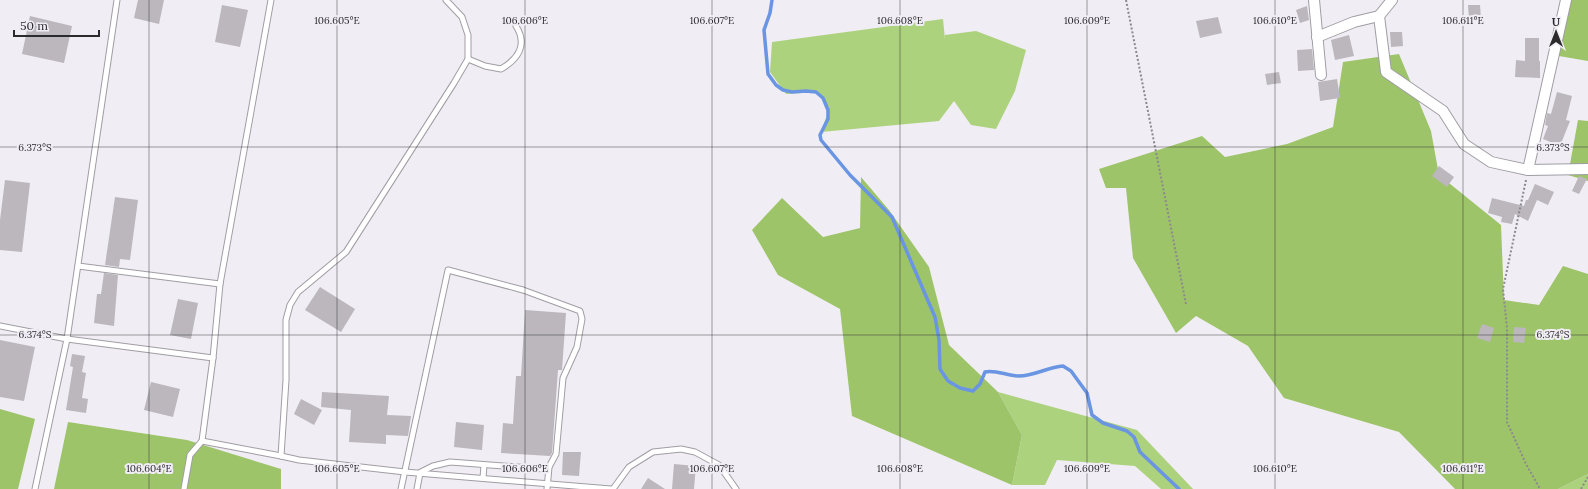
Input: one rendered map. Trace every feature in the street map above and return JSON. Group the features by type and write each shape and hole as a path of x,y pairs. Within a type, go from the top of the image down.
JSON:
{"street":[{"path":"1314,0 1321,75"},
{"path":"1317,37 1354,22 1379,16 1392,0"},
{"path":"1528,170 1566,0"},
{"path":"1379,16 1386,72 1443,111 1464,144 1491,162 1528,170 1588,169"}],"lane":[{"path":"35,489 67,339 117,0"},
{"path":"184,489 190,454 202,441 213,358 220,284 271,0"},
{"path":"281,456 286,380 286,320 290,305 298,292 346,252 468,59 468,36 462,17 446,0"},
{"path":"468,59 485,66 501,69 509,64 518,54 522,44 521,34 516,26"},
{"path":"78,266 220,284"},
{"path":"401,489 448,270 523,290 580,311 582,319 578,348 563,378 556,454 549,467 547,489"},
{"path":"0,326 67,339 213,358"},
{"path":"202,441 299,460 405,472 612,489 629,466 653,452 681,449 695,452 719,465 736,489"},
{"path":"420,473 433,466 450,462 544,469 549,467"},
{"path":"483,478 484,465"},
{"path":"417,489 420,473"}],"path":[{"path":"1126,0 1186,304"},
{"path":"1528,170 1503,289 1507,328 1507,422 1526,464 1540,489"},
{"path":"1581,489 1588,477"}],"green space":[{"path":"1561,0 1588,0 1588,61 1553,55"},
{"path":"943,19 945,39 945,35 976,31 1026,50 1015,91 996,129 971,125 954,101 939,121 821,132 829,109 817,92 786,94 770,72 772,42"},
{"path":"1399,54 1431,131 1439,175 1501,225 1504,300 1539,305 1563,266 1588,274 1588,474 1558,489 1455,489 1399,432 1284,398 1248,346 1196,316 1176,333 1133,258 1126,188 1106,188 1099,169 1202,136 1225,157 1287,144 1333,127 1343,62"},
{"path":"1578,120 1588,121 1588,181 1568,175"},
{"path":"861,177 889,210 929,267 949,345 998,392 1022,435 1012,485 852,416 840,309 778,275 752,230 782,198 823,237 860,228"},
{"path":"998,392 1137,430 1193,489 1161,489 1135,466 1057,460 1045,485 1012,485 1022,435"},
{"path":"0,409 35,419 18,489 0,489"},
{"path":"68,422 187,440 281,469 281,489 54,489"},
{"path":"1588,474 1588,489 1558,489"}],"building":[{"path":"138,0 164,0 159,24 134,18"},
{"path":"222,5 248,10 240,47 215,42"},
{"path":"1468,5 1480,5 1481,19 1469,20"},
{"path":"1307,6 1309,20 1300,23 1296,10"},
{"path":"30,16 72,26 64,63 22,54"},
{"path":"1218,17 1222,33 1200,38 1196,21"},
{"path":"1390,32 1402,32 1403,46 1391,47"},
{"path":"1349,35 1354,56 1335,60 1331,40"},
{"path":"1525,38 1539,38 1540,78 1515,77 1516,60 1525,61"},
{"path":"1312,49 1314,70 1298,71 1297,50"},
{"path":"1279,72 1281,83 1267,85 1265,74"},
{"path":"1337,79 1340,98 1320,101 1318,82"},
{"path":"1557,92 1572,96 1566,120 1570,121 1560,146 1543,139 1548,126 1545,125 1547,113 1551,114"},
{"path":"1439,166 1454,177 1447,187 1432,176"},
{"path":"1579,176 1587,179 1579,194 1572,191"},
{"path":"5,180 30,183 22,252 0,250 0,220"},
{"path":"1535,184 1554,192 1548,205 1537,200 1528,221 1515,214 1512,224 1501,222 1502,217 1488,213 1492,198 1524,206"},
{"path":"115,197 138,200 130,260 120,259 119,267 105,265"},
{"path":"104,273 118,275 114,326 94,323 97,294 101,294"},
{"path":"320,287 355,309 341,332 305,310"},
{"path":"178,299 198,303 191,339 170,335"},
{"path":"525,310 566,313 562,370 558,370 552,453 550,456 501,453 503,423 513,424 516,376 521,376"},
{"path":"1482,324 1494,328 1490,342 1477,338"},
{"path":"1514,327 1526,328 1524,343 1513,342"},
{"path":"0,340 35,347 24,401 0,397"},
{"path":"72,354 85,356 82,372 86,373 82,398 88,399 86,413 66,410 73,367 70,366"},
{"path":"151,382 180,389 173,417 144,410"},
{"path":"322,392 389,396 387,415 411,416 408,436 386,435 386,444 349,442 351,410 321,407"},
{"path":"301,399 322,410 314,425 294,414"},
{"path":"456,422 484,425 482,450 454,447"},
{"path":"563,452 581,452 579,476 562,475"},
{"path":"674,464 696,466 694,489 672,489"},
{"path":"648,478 665,489 641,489"}],"waterway":[{"path":"772,0 770,13 764,30 768,74 776,85 783,90 792,92 816,92 823,98 828,110 828,119 820,135 821,140 850,175 892,217 935,317 939,340 940,369 948,381 960,388 973,391 980,384 985,372 993,371 1015,376 1025,376 1063,366 1071,371 1087,393 1092,415 1103,423 1127,431 1134,437 1140,452 1179,489"}]}
